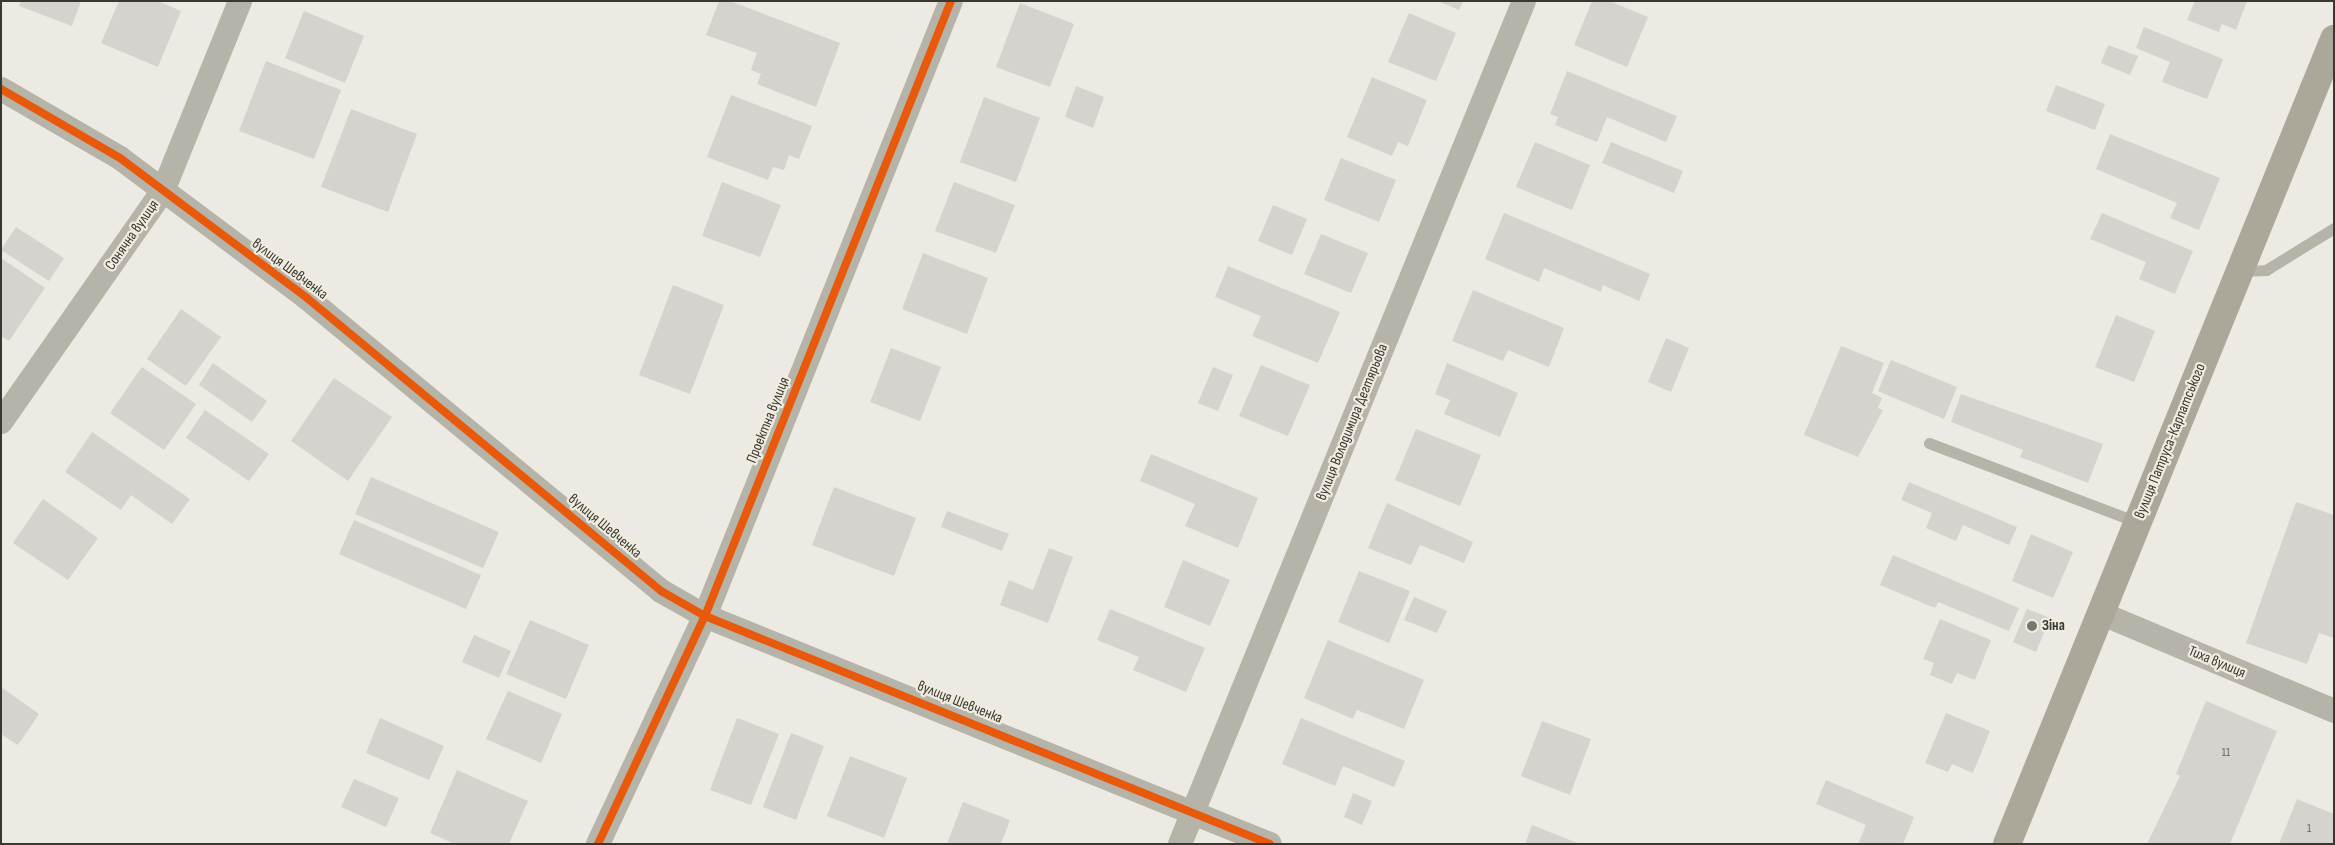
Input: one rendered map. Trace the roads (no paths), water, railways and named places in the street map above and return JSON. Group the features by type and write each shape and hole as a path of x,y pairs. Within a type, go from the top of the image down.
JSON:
{"main road":[{"name":"вулиця Патруса-Карпатського","path":"2007,844 2334,40"}],"street":[{"name":"Сонячна вулиця","path":"1,422 163,192 240,1"},
{"name":"Проектна вулиця","path":"598,844 705,616 951,1"},
{"name":"вулиця Володимира Дегтярьова","path":"1180,844 1524,1"},
{"name":"вулиця Шевченка","path":"1,89 120,158 369,347 661,591 705,616 1194,810 1270,844"},
{"name":"Тиха вулиця","path":"2100,613 2334,711"}],"lane":[{"path":"2240,271 2266,270 2334,228"},
{"path":"1929,443 2137,522"}],"place":[{"name":"Зіна","path":"2032,626"}]}
